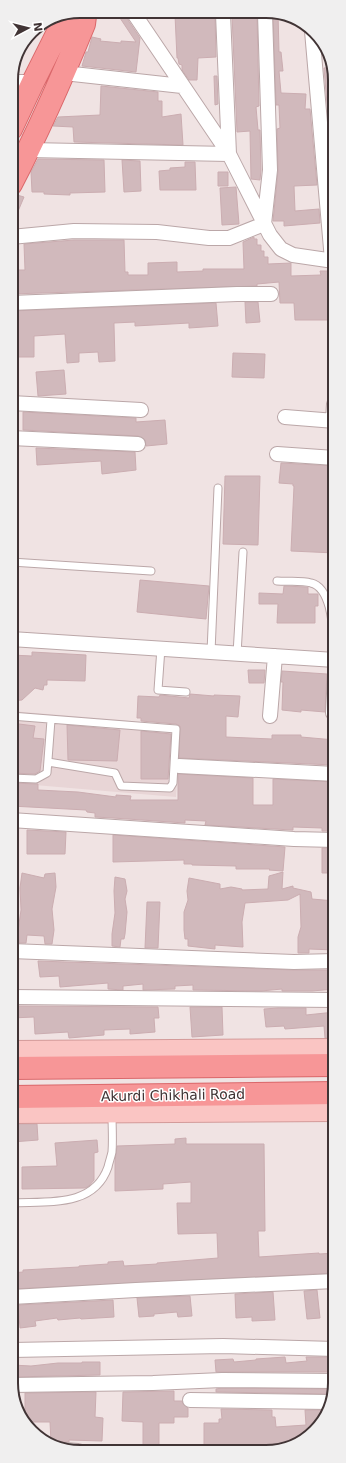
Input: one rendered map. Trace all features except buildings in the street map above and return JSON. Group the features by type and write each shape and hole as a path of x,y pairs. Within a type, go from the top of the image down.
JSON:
{"main road":[{"path":"18,171 64,73 84,24 85,18"},
{"path":"18,114 58,22"},
{"name":"Akurdi Chikhali Road","path":"18,1068 328,1065"},
{"name":"Akurdi Chikhali Road","path":"18,1096 328,1092"}],"street":[{"path":"137,18 229,154 270,235 281,249 293,255 328,259"},
{"path":"223,18 229,154"},
{"path":"264,224 270,170 265,18"},
{"path":"313,39 328,205"},
{"path":"64,73 182,86"},
{"path":"18,82 33,82"},
{"path":"29,150 229,154"},
{"path":"18,236 74,231 157,232 209,238 229,238 264,224"},
{"path":"18,303 253,293 272,294"},
{"path":"18,403 142,410"},
{"path":"285,417 328,421"},
{"path":"18,438 138,444"},
{"path":"277,454 328,458"},
{"path":"18,639 328,660"},
{"path":"270,716 275,656"},
{"path":"178,766 328,774"},
{"path":"18,820 294,839 328,840"},
{"path":"18,951 294,962 328,961"},
{"path":"18,997 328,1000"},
{"path":"18,1051 328,1048"},
{"path":"18,1113 328,1111"},
{"path":"18,1297 328,1281"},
{"path":"18,1350 223,1346 328,1349"},
{"path":"207,1380 208,1400"},
{"path":"18,1385 146,1383 207,1380 328,1381"},
{"path":"190,1400 325,1402"}],"lane":[{"path":"211,652 218,488"},
{"path":"237,654 243,552"},
{"path":"18,562 151,571"},
{"path":"277,581 311,583 318,586 323,591 328,603"},
{"path":"161,648 158,690 186,692"},
{"path":"18,717 174,728 176,732 173,783 170,788 121,786 115,773 48,762"},
{"path":"18,778 36,779 47,773 51,720"},
{"path":"18,1203 61,1201 82,1197 96,1188 105,1175 112,1153 112,1112"}],"shaded area":[{"path":"18,712 121,720 181,728 176,797 18,784"}]}
